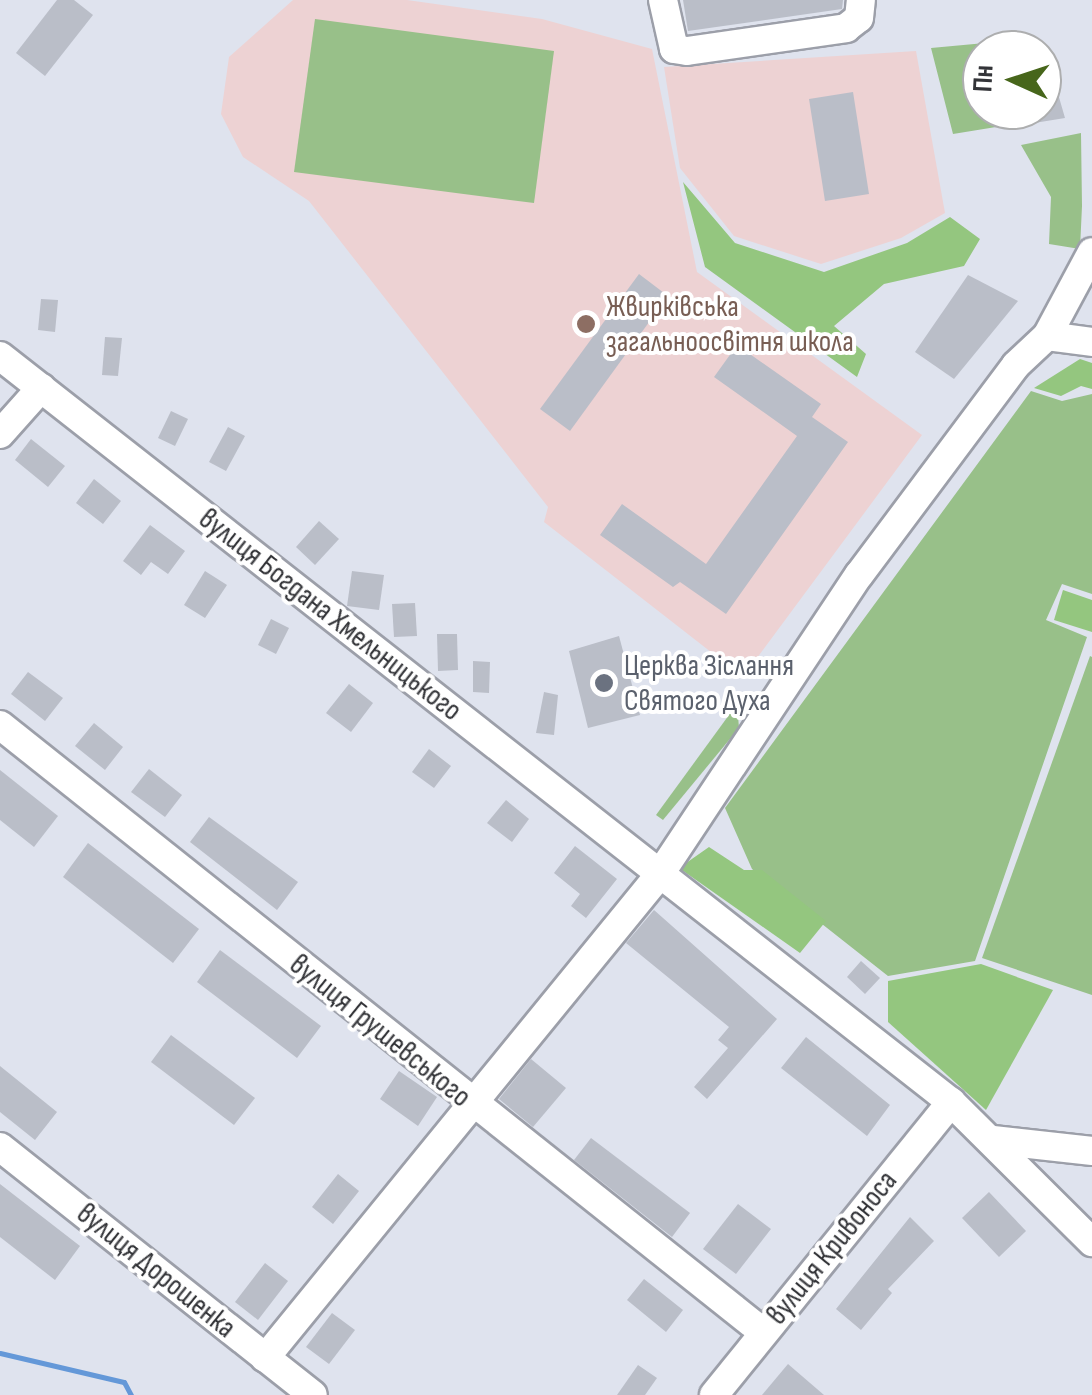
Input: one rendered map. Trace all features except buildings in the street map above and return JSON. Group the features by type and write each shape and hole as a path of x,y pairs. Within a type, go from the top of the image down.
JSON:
{"street":[{"path":"662,0 674,49 687,51 846,28 859,18 861,0"},
{"path":"265,1358 469,1102 660,874 858,575 1016,365 1047,336 1092,252"},
{"path":"1047,336 1092,342"},
{"name":"вулиця Богдана Хмельницького","path":"0,356 951,1102 1092,1242"},
{"path":"0,434 41,388"},
{"name":"вулиця Грушевського","path":"0,724 469,1102 764,1333"},
{"name":"вулиця Кривоноса","path":"714,1395 951,1102"},
{"path":"993,1140 1092,1151"},
{"name":"вулиця Дорошенка","path":"0,1147 313,1395"}],"shaded area":[{"name":"Жвирківська загальноосвітня школа","path":"293,0 407,0 542,19 652,49 697,272 922,435 743,677 544,522 548,507 309,201 243,157 221,114 229,57"},
{"path":"916,51 945,213 901,238 821,264 734,236 680,168 664,67"}],"green space":[{"path":"315,19 554,51 534,203 294,172"},
{"path":"962,45 962,130 978,130 953,134 931,48"},
{"path":"1081,133 1080,249 1049,244 1051,197 1021,145"},
{"path":"683,182 735,243 824,272 907,243 950,217 980,239 964,266 884,284 834,326 866,354 857,377 705,267"},
{"path":"1080,359 1092,363 1092,389 1081,386 1061,396 1034,388"},
{"path":"1031,391 1062,401 1092,394 1092,594 1062,584 1046,620 1087,637 975,961 888,976 752,869 725,808"},
{"path":"1063,590 1092,600 1092,632 1054,620"},
{"path":"1092,657 1092,995 982,958"},
{"path":"737,704 739,728 663,820 656,815"},
{"path":"709,847 744,870 762,870 826,921 800,953 679,868"},
{"path":"981,964 1053,990 986,1110 888,1022 888,981"}],"waterway":[{"path":"0,1353 124,1382 131,1395"}],"place":[{"name":"Жвирківська загальноосвітня школа","path":"586,324"},
{"name":"Церква Зіслання Святого Духа","path":"604,683"}]}
